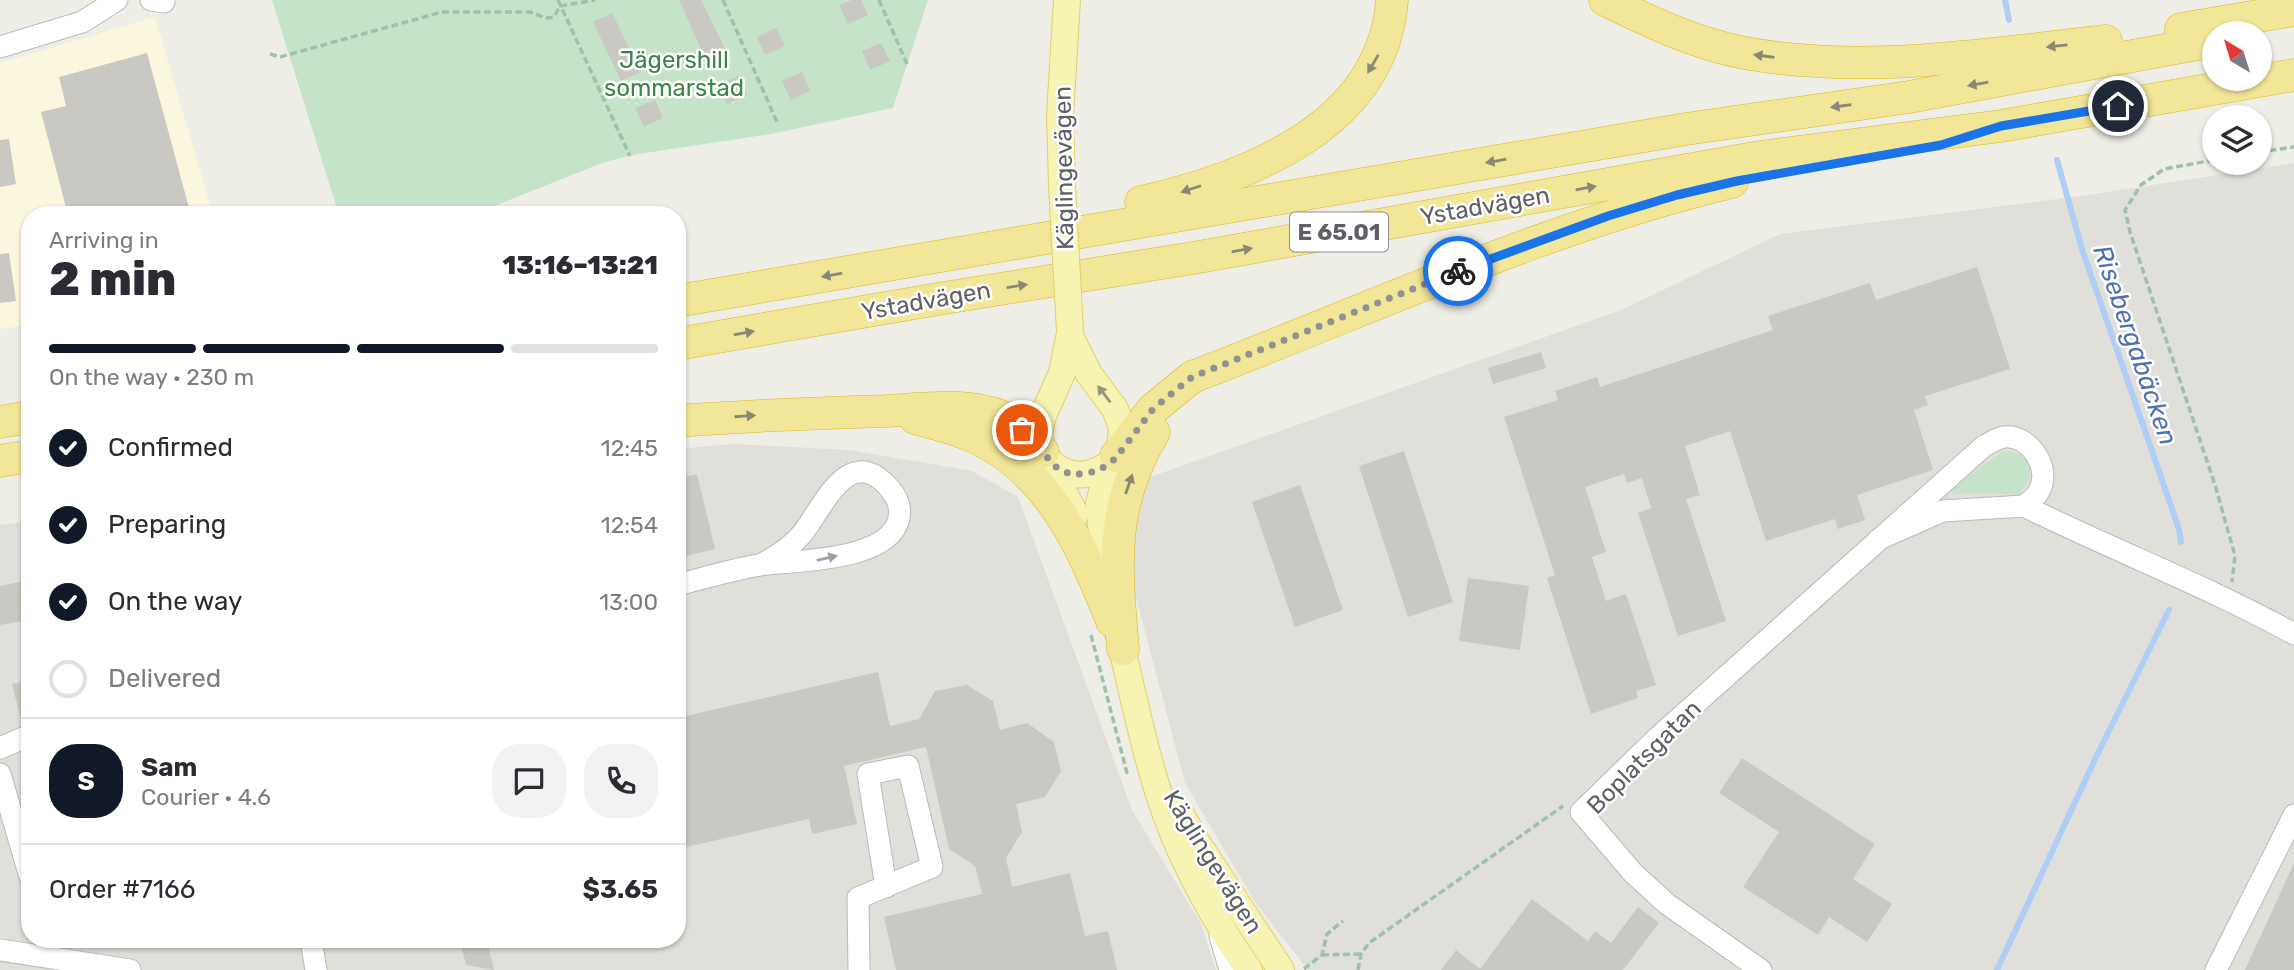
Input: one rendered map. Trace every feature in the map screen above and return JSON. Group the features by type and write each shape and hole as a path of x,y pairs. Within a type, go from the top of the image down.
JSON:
{"highway":[{"path":"900,263 951,242 1079,217 1174,194 1238,174 1285,151 1329,120 1347,104 1363,82 1385,43 1392,0"},
{"path":"1605,0 1651,23 1743,52 1787,59 1853,63 1930,61 2110,41 2294,10"},
{"path":"2272,30 2294,26"},
{"name":"Ystadvägen","path":"686,299 1686,129 1909,97 2202,43"},
{"name":"Ystadvägen","path":"686,342 1193,258 1760,158 2001,126 2294,75"},
{"path":"1116,457 1153,409 1192,377 1518,248 1636,207 1737,181 1941,145 2001,126"},
{"path":"1123,649 1117,580 1119,522 1136,464 1164,417 1188,394 1266,349"},
{"path":"686,420 806,412 955,407 992,414 1013,424 1044,454"},
{"path":"887,411 968,434 1009,457 1036,481 1065,519 1079,545 1123,649"},
{"path":"0,422 21,418"},
{"path":"0,461 21,458"},
{"path":"0,475 21,474"}],"main road":[{"name":"Käglingevägen","path":"1067,0 1060,115 1070,333 1062,373 1039,427 1040,444 1105,578"},
{"name":"Käglingevägen","path":"1070,333 1089,374 1120,419 1122,438 1102,488 1099,504 1105,578 1160,796 1181,852 1209,908 1249,970"},
{"path":"1044,454 1057,468 1072,475 1098,471 1116,457"},
{"name":"Käglingevägen","path":"1148,752 1196,841 1281,970"}],"street":[{"path":"0,47 82,22 117,0"},
{"name":"Boplatsgatan","path":"1761,970 1667,904 1633,873 1581,813 1656,739 1809,605 1879,539 1984,446 2005,437 2024,442 2043,469 2040,491 2024,506 1943,511 1879,539"},
{"path":"686,582 760,565 811,561 873,547 888,538 897,524 897,499 886,484 877,478 859,473 849,475 833,487 792,545 760,565"},
{"path":"2024,506 2294,634"},
{"path":"0,748 21,739"},
{"path":"859,970 858,898 886,887 932,867 908,766 868,774 886,887"},
{"path":"0,774 21,846"},
{"path":"2216,970 2294,815"},
{"path":"1209,908 1227,954 1230,970"},
{"path":"0,950 23,948"},
{"path":"36,948 61,965 130,970"},
{"path":"312,948 316,970"}],"path":[{"path":"558,0 630,156"},
{"path":"560,6 595,0"},
{"path":"723,0 777,122"},
{"path":"878,0 907,65"},
{"path":"270,54 280,57 442,12 530,12 546,18 554,17 560,6"},
{"path":"2272,150 2294,147"},
{"path":"2202,162 2164,169 2141,184 2125,210 2216,488 2235,556 2235,574 2227,600"},
{"path":"1358,970 1361,954 1369,943 1570,800"},
{"path":"1322,955 1327,934 1343,921"},
{"path":"1303,970 1322,955 1361,954"}],"shaded area":[{"path":"155,17 210,206 21,206 21,326 0,329 0,63"},
{"path":"2294,163 2294,970 1308,970 1255,902 1185,783 1133,586 1133,497 1139,481 1621,310 1780,234 2081,196 2217,175 2272,175 2272,166"},
{"path":"733,444 850,450 972,471 1018,497 1132,810 1201,924 1216,970 0,970 0,525 21,522 21,948 686,948 686,448"}],"green space":[{"name":"Jägershill sommarstad","path":"272,0 928,0 893,108 771,134 632,155 602,163 494,206 336,206"},
{"path":"2010,451 2025,459 2030,469 2028,481 2018,494 1952,494 1953,487 1999,454"}],"building":[{"path":"679,0 701,0 725,49 705,58"},
{"path":"861,0 868,15 848,24 839,5"},
{"path":"612,13 641,72 621,81 593,22"},
{"path":"776,28 785,46 765,55 757,37"},
{"path":"881,43 890,61 870,70 862,51"},
{"path":"147,53 189,206 66,206 41,112 66,106 59,77"},
{"path":"802,72 810,91 791,100 782,81"},
{"path":"739,76 747,95 727,104 719,85"},
{"path":"655,100 663,118 644,127 635,108"},
{"path":"9,139 16,184 0,187 0,140"},
{"path":"9,253 16,301 0,303 0,254"},
{"path":"1977,267 2010,369 1925,396 1928,405 1914,410 1933,470 1857,495 1865,520 1838,529 1835,519 1766,541 1730,431 1685,446 1700,495 1686,499 1726,621 1678,636 1638,513 1651,508 1642,478 1627,483 1624,474 1585,487 1606,552 1592,557 1606,601 1626,594 1656,685 1636,691 1638,698 1591,714 1547,578 1555,575 1504,417 1558,400 1555,391 1597,377 1600,387 1773,330 1768,316 1870,283 1876,300"},
{"path":"1541,352 1546,368 1493,384 1488,368"},
{"path":"1404,451 1453,602 1408,617 1359,466"},
{"path":"697,474 715,549 686,556 686,477"},
{"path":"1300,485 1343,610 1295,627 1252,502"},
{"path":"1468,578 1529,586 1520,650 1459,641"},
{"path":"21,582 21,622 0,625 0,586"},
{"path":"878,672 890,726 919,719 935,691 967,685 993,701 1000,730 1027,723 1054,742 1061,771 1045,797 1016,804 1022,832 1006,858 1012,887 1070,873 1085,936 1108,931 1117,970 896,970 884,917 982,894 975,866 949,849 926,747 844,766 857,824 812,834 809,819 686,847 686,716"},
{"path":"21,682 21,720 12,684"},
{"path":"1742,758 1875,844 1853,879 1892,904 1867,942 1829,917 1818,935 1743,887 1779,832 1719,793"},
{"path":"2294,863 2294,970 2245,970"},
{"path":"1532,899 1588,941 1595,931 1611,943 1638,907 1659,923 1623,970 1441,970 1456,950 1480,969"},
{"path":"462,948 489,948 494,970 466,965"}],"waterway":[{"name":"Risebergabäcken","path":"2005,0 2009,20"},
{"name":"Risebergabäcken","path":"2057,160 2082,249 2179,529 2181,542"},
{"name":"Risebergabäcken","path":"1997,970 2097,755 2169,610"}],"way so far":[{"path":"1022,430 1057,468 1072,475 1098,471 1115,459 1153,409 1192,377 1458,271"}],"route":[{"path":"1458,271 1608,216 1677,195 1816,166 1941,145 2001,126 2118,106"}]}
